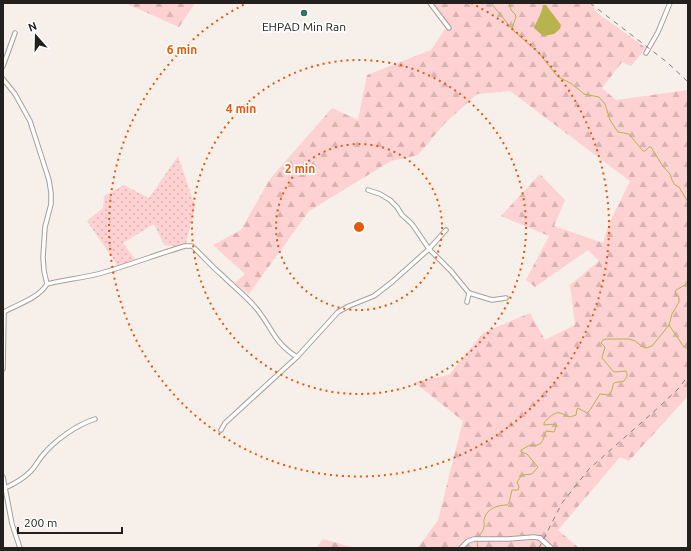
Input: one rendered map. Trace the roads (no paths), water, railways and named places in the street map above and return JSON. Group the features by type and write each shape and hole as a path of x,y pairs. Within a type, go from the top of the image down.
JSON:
{"street":[{"path":"430,3 449,28"},
{"path":"646,52 658,32 670,3"},
{"path":"3,66 15,33"},
{"path":"3,79 15,94 30,121 49,180 51,204 45,227 43,257 47,284"},
{"path":"368,190 390,200 402,215 412,224 429,249 470,293 492,300 506,298"},
{"path":"221,430 225,423 297,357 338,312 343,308 377,293 392,282 429,249 446,230"},
{"path":"3,369 4,311 33,296 47,284 106,272 185,246 192,246 222,276 246,296 259,311 279,343 297,357"},
{"path":"467,302 470,293"},
{"path":"5,488 33,470 42,455 52,445 79,426 95,420"},
{"path":"3,476 12,524 20,548"},
{"path":"461,548 468,541 474,539 534,537 540,538 552,548"}],"waterway":[{"path":"491,3 512,29"},
{"path":"509,3 511,10 516,17 512,28 514,31 539,53 557,76 572,84 584,94 599,97 605,104 610,120 618,132 629,134 643,151 651,147 662,165 670,174 675,185 679,187 688,202"},
{"path":"477,538 483,530 485,516 487,513 492,508 507,505 509,503 512,490 518,490 519,487 517,482 522,475 532,474 538,467 527,454 521,452 521,450 530,445 540,444 546,431 554,432 556,424 544,425 547,419 558,413 569,417 576,415 578,408 587,413 600,394 609,395 614,383 624,381 626,378 626,371 613,371 602,358 605,347 601,343 603,340 629,339 646,348 652,346 669,325 672,314 679,302 679,298 675,293 676,290 685,285 688,280"},
{"path":"669,325 684,347 688,349"},
{"path":"477,541 478,548"}],"railway":[{"path":"590,3 668,63 688,82"},
{"path":"539,548 562,503 589,469 659,407 678,389 688,376"}],"place":[{"name":"EHPAD Min Ran","path":"304,13"}]}
